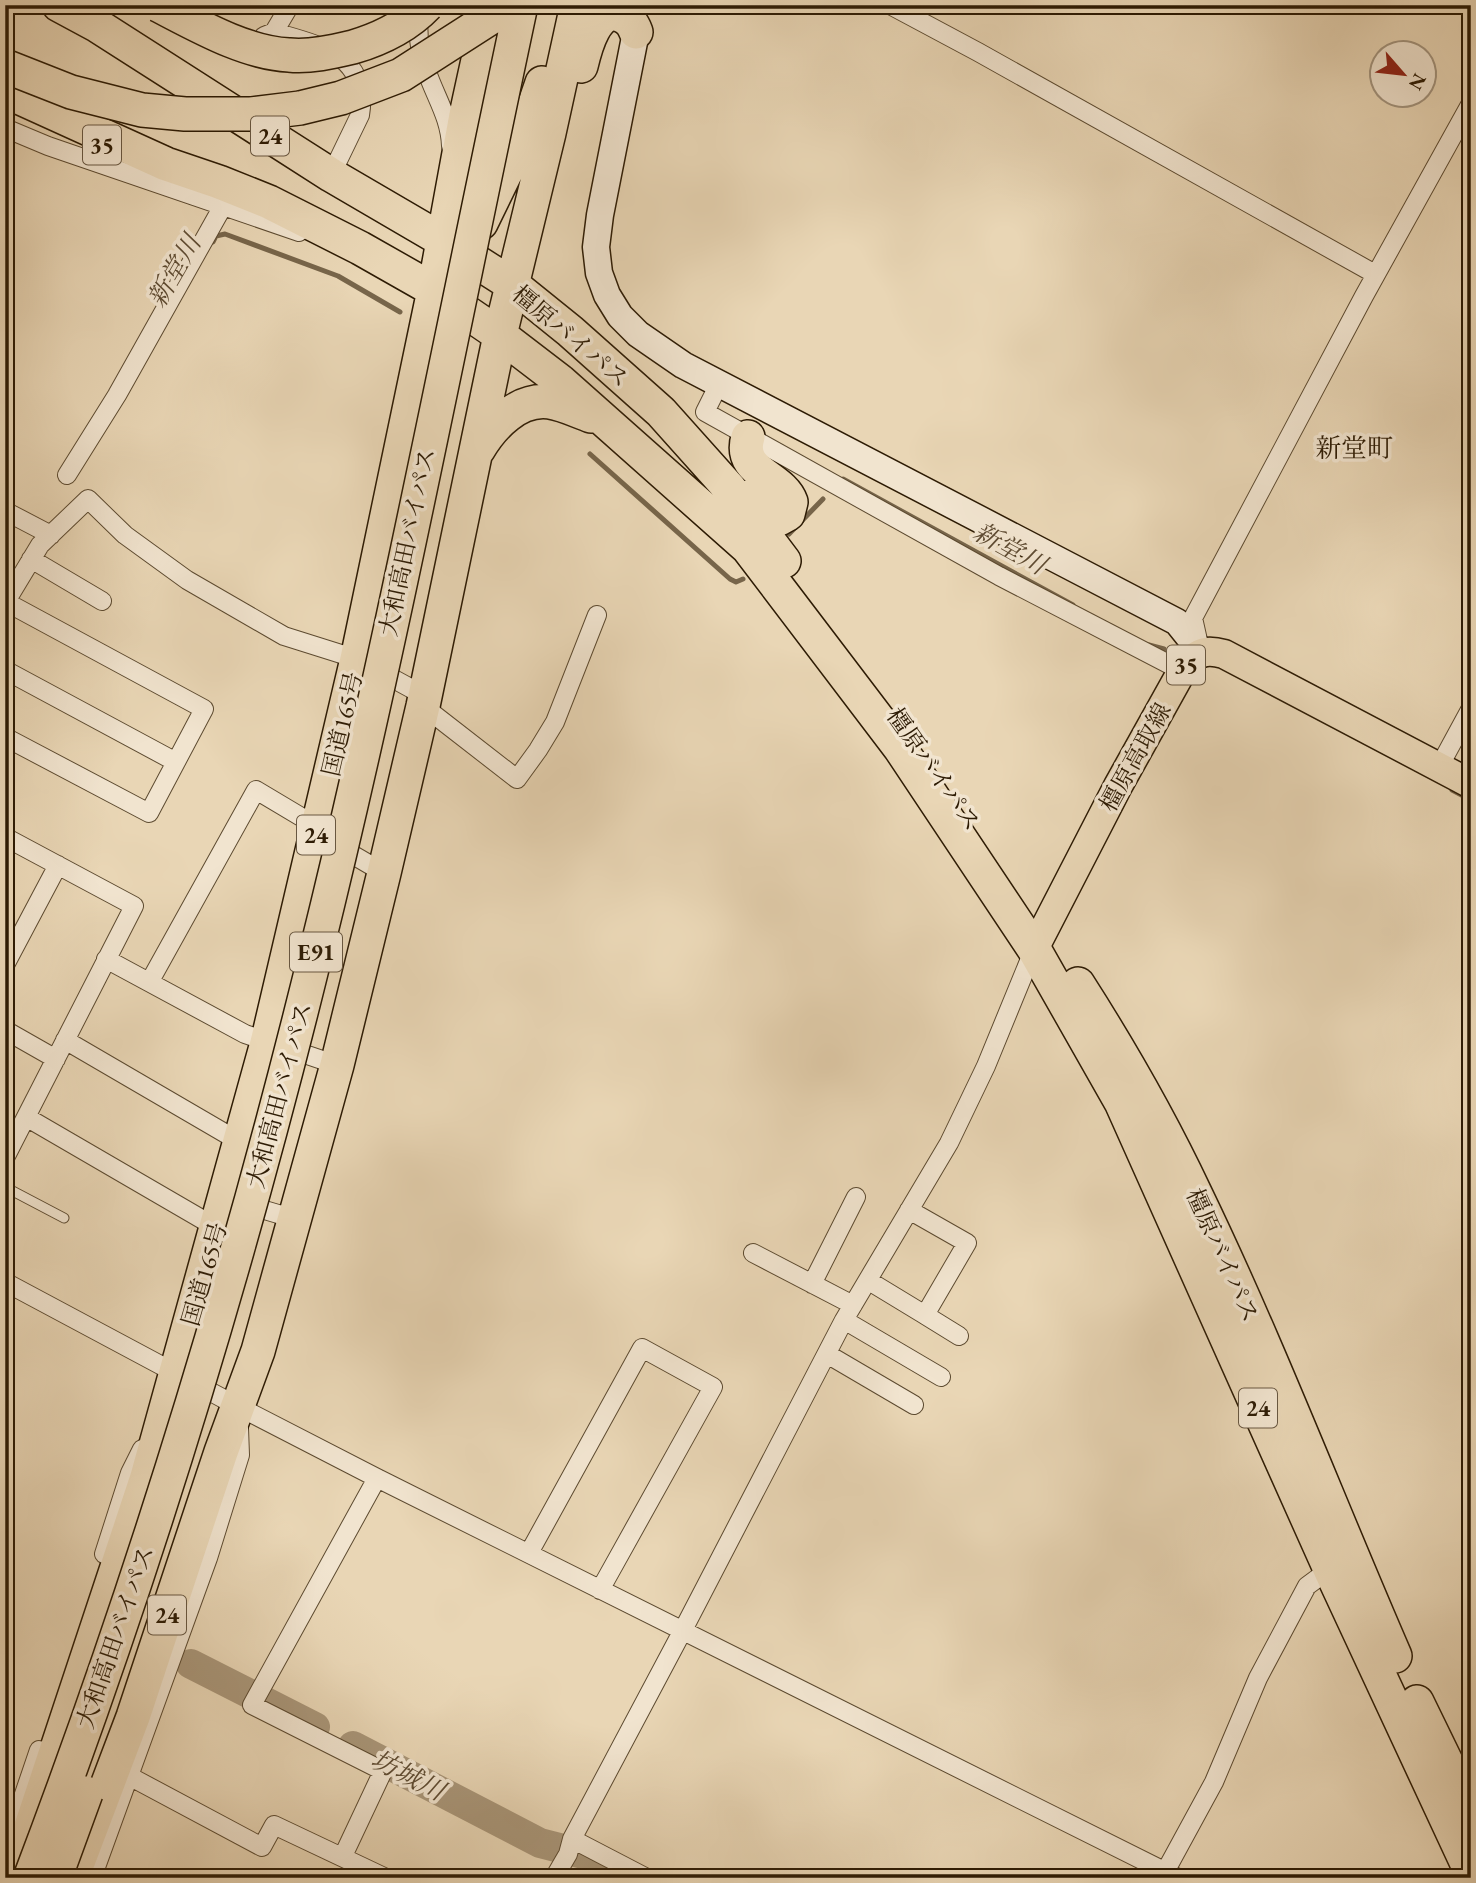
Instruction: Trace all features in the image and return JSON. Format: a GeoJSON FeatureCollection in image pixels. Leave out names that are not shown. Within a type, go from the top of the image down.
{"type":"FeatureCollection","features":[{"type":"Feature","properties":{"kind":"highway","name":"橿原バイパス"},"geometry":{"type":"LineString","coordinates":[[59,5],[98,26],[331,175],[513,285],[570,331],[661,412],[729,488],[923,752],[1010,876],[1121,1102],[1330,1569],[1471,1872]]}},
{"type":"Feature","properties":{"kind":"highway"},"geometry":{"type":"LineString","coordinates":[[158,5],[219,35],[255,49],[289,55],[330,53],[375,40],[416,17],[427,5]]}},
{"type":"Feature","properties":{"kind":"highway","name":"24"},"geometry":{"type":"LineString","coordinates":[[434,290],[454,248],[452,188],[490,5]]}},
{"type":"Feature","properties":{"kind":"highway"},"geometry":{"type":"LineString","coordinates":[[5,65],[71,92],[142,110],[185,114],[251,114],[300,108],[341,98],[401,75],[493,16],[504,5]]}},
{"type":"Feature","properties":{"kind":"highway","name":"大和高田バイパス"},"geometry":{"type":"LineString","coordinates":[[30,1878],[94,1702],[175,1458],[286,1070],[355,786],[521,5]]}},
{"type":"Feature","properties":{"kind":"highway","name":"大和高田バイパス"},"geometry":{"type":"LineString","coordinates":[[55,1878],[113,1716],[199,1453],[271,1210],[340,952],[384,760],[544,5]]}},
{"type":"Feature","properties":{"kind":"highway"},"geometry":{"type":"LineString","coordinates":[[589,12],[606,16],[617,14],[633,23],[638,19]]}},
{"type":"Feature","properties":{"kind":"highway"},"geometry":{"type":"LineString","coordinates":[[454,248],[524,135],[548,68],[589,12]]}},
{"type":"Feature","properties":{"kind":"highway"},"geometry":{"type":"LineString","coordinates":[[500,335],[513,285],[541,212],[583,57],[589,12]]}},
{"type":"Feature","properties":{"kind":"highway","name":"橿原バイパス"},"geometry":{"type":"LineString","coordinates":[[5,91],[41,116],[106,136],[166,164],[269,202],[360,248],[434,290],[500,335],[560,381],[748,548],[1103,1023],[1195,1192],[1249,1311],[1405,1679],[1471,1813]]}},
{"type":"Feature","properties":{"kind":"highway","name":"国道165号"},"geometry":{"type":"LineString","coordinates":[[14,1878],[136,1512],[267,1043],[357,659],[434,290]]}},
{"type":"Feature","properties":{"kind":"highway","name":"24"},"geometry":{"type":"LineString","coordinates":[[72,1878],[137,1705],[221,1451],[258,1351],[295,1219],[337,1065],[424,701],[500,335]]}},
{"type":"Feature","properties":{"kind":"highway"},"geometry":{"type":"LineString","coordinates":[[476,452],[503,419],[533,403],[557,404],[607,422]]}},
{"type":"Feature","properties":{"kind":"highway"},"geometry":{"type":"LineString","coordinates":[[729,488],[768,516],[779,519],[788,514],[791,502],[789,497],[751,462],[746,450],[748,437]]}},
{"type":"Feature","properties":{"kind":"main road"},"geometry":{"type":"LineString","coordinates":[[5,105],[41,116]]}},
{"type":"Feature","properties":{"kind":"main road","name":"35"},"geometry":{"type":"LineString","coordinates":[[1191,662],[1213,651],[1224,654],[1471,784]]}},
{"type":"Feature","properties":{"kind":"main road","name":"橿原高取線"},"geometry":{"type":"LineString","coordinates":[[1039,939],[1118,786],[1191,662]]}},
{"type":"Feature","properties":{"kind":"street"},"geometry":{"type":"LineString","coordinates":[[191,5],[251,36],[260,37],[274,32],[324,47],[346,62],[359,81],[360,115],[331,175]]}},
{"type":"Feature","properties":{"kind":"street"},"geometry":{"type":"LineString","coordinates":[[274,32],[290,5]]}},
{"type":"Feature","properties":{"kind":"street"},"geometry":{"type":"LineString","coordinates":[[420,5],[418,38],[421,55],[449,127],[452,188]]}},
{"type":"Feature","properties":{"kind":"street"},"geometry":{"type":"LineString","coordinates":[[890,5],[1375,274]]}},
{"type":"Feature","properties":{"kind":"street"},"geometry":{"type":"LineString","coordinates":[[638,19],[596,247],[599,273],[607,295],[620,316],[638,334],[683,365],[1177,622],[1191,662]]}},
{"type":"Feature","properties":{"kind":"street"},"geometry":{"type":"LineString","coordinates":[[1191,662],[1193,618],[1375,274],[1471,103]]}},
{"type":"Feature","properties":{"kind":"street"},"geometry":{"type":"LineString","coordinates":[[5,128],[48,146],[292,230],[360,248]]}},
{"type":"Feature","properties":{"kind":"street"},"geometry":{"type":"LineString","coordinates":[[67,475],[117,395],[223,206]]}},
{"type":"Feature","properties":{"kind":"street"},"geometry":{"type":"LineString","coordinates":[[719,384],[705,412],[999,576],[1191,662]]}},
{"type":"Feature","properties":{"kind":"street"},"geometry":{"type":"LineString","coordinates":[[5,737],[149,813],[204,709],[6,602],[40,545],[88,499],[125,535],[187,580],[284,636],[357,659],[424,701],[517,779],[555,722],[597,615]]}},
{"type":"Feature","properties":{"kind":"street"},"geometry":{"type":"LineString","coordinates":[[5,511],[51,535]]}},
{"type":"Feature","properties":{"kind":"street"},"geometry":{"type":"LineString","coordinates":[[5,565],[27,567],[102,601]]}},
{"type":"Feature","properties":{"kind":"street"},"geometry":{"type":"LineString","coordinates":[[5,670],[176,762]]}},
{"type":"Feature","properties":{"kind":"street"},"geometry":{"type":"LineString","coordinates":[[1439,767],[1471,708]]}},
{"type":"Feature","properties":{"kind":"street"},"geometry":{"type":"LineString","coordinates":[[150,981],[256,790],[384,873]]}},
{"type":"Feature","properties":{"kind":"street"},"geometry":{"type":"LineString","coordinates":[[5,837],[134,906],[7,1149]]}},
{"type":"Feature","properties":{"kind":"street"},"geometry":{"type":"LineString","coordinates":[[5,965],[58,866]]}},
{"type":"Feature","properties":{"kind":"street"},"geometry":{"type":"LineString","coordinates":[[554,1878],[849,1313],[949,1143],[999,1037],[1039,939]]}},
{"type":"Feature","properties":{"kind":"street"},"geometry":{"type":"LineString","coordinates":[[106,958],[245,1034],[337,1065]]}},
{"type":"Feature","properties":{"kind":"street"},"geometry":{"type":"LineString","coordinates":[[5,1030],[56,1059]]}},
{"type":"Feature","properties":{"kind":"street"},"geometry":{"type":"LineString","coordinates":[[65,1040],[240,1142]]}},
{"type":"Feature","properties":{"kind":"street"},"geometry":{"type":"LineString","coordinates":[[26,1117],[221,1213],[295,1219]]}},
{"type":"Feature","properties":{"kind":"street"},"geometry":{"type":"LineString","coordinates":[[813,1284],[856,1197]]}},
{"type":"Feature","properties":{"kind":"street"},"geometry":{"type":"LineString","coordinates":[[909,1210],[967,1242],[925,1315]]}},
{"type":"Feature","properties":{"kind":"street"},"geometry":{"type":"LineString","coordinates":[[753,1253],[813,1284],[849,1313],[941,1377]]}},
{"type":"Feature","properties":{"kind":"street"},"geometry":{"type":"LineString","coordinates":[[869,1281],[959,1336]]}},
{"type":"Feature","properties":{"kind":"street"},"geometry":{"type":"LineString","coordinates":[[5,1282],[172,1386],[239,1407],[1162,1873],[1214,1782],[1258,1678],[1307,1586],[1330,1569]]}},
{"type":"Feature","properties":{"kind":"street"},"geometry":{"type":"LineString","coordinates":[[529,1553],[642,1348],[713,1387],[600,1590]]}},
{"type":"Feature","properties":{"kind":"street"},"geometry":{"type":"LineString","coordinates":[[827,1354],[914,1405]]}},
{"type":"Feature","properties":{"kind":"street"},"geometry":{"type":"LineString","coordinates":[[5,1850],[82,1625],[130,1473],[172,1386]]}},
{"type":"Feature","properties":{"kind":"street"},"geometry":{"type":"LineString","coordinates":[[92,1878],[208,1558],[240,1455],[239,1407]]}},
{"type":"Feature","properties":{"kind":"street"},"geometry":{"type":"LineString","coordinates":[[343,1856],[383,1771],[252,1704],[377,1478]]}},
{"type":"Feature","properties":{"kind":"street"},"geometry":{"type":"LineString","coordinates":[[129,1776],[262,1847],[274,1825],[386,1878]]}},
{"type":"Feature","properties":{"kind":"street"},"geometry":{"type":"LineString","coordinates":[[570,1846],[647,1878]]}},
{"type":"Feature","properties":{"kind":"lane"},"geometry":{"type":"LineString","coordinates":[[5,1187],[64,1219]]}},
{"type":"Feature","properties":{"kind":"waterway","name":"新堂川"},"geometry":{"type":"LineString","coordinates":[[213,242],[216,236],[225,234],[338,276],[400,312]]}},
{"type":"Feature","properties":{"kind":"waterway","name":"新堂川"},"geometry":{"type":"LineString","coordinates":[[590,454],[730,579],[736,582],[743,579]]}},
{"type":"Feature","properties":{"kind":"waterway","name":"新堂川"},"geometry":{"type":"LineString","coordinates":[[840,481],[843,479],[1073,605]]}},
{"type":"Feature","properties":{"kind":"waterway","name":"新堂川"},"geometry":{"type":"LineString","coordinates":[[789,534],[823,499]]}},
{"type":"Feature","properties":{"kind":"waterway","name":"新堂川"},"geometry":{"type":"LineString","coordinates":[[1149,645],[1164,649]]}},
{"type":"Feature","properties":{"kind":"waterway","name":"新堂川"},"geometry":{"type":"LineString","coordinates":[[1452,790],[1471,800]]}},
{"type":"Feature","properties":{"kind":"waterway","name":"坊城川"},"geometry":{"type":"LineString","coordinates":[[191,1664],[315,1727]]}},
{"type":"Feature","properties":{"kind":"waterway","name":"坊城川"},"geometry":{"type":"LineString","coordinates":[[353,1746],[540,1843],[583,1854],[617,1872]]}},
{"type":"Feature","properties":{"kind":"district","name":"新堂町"},"geometry":{"type":"Point","coordinates":[1354,448]}}]}
